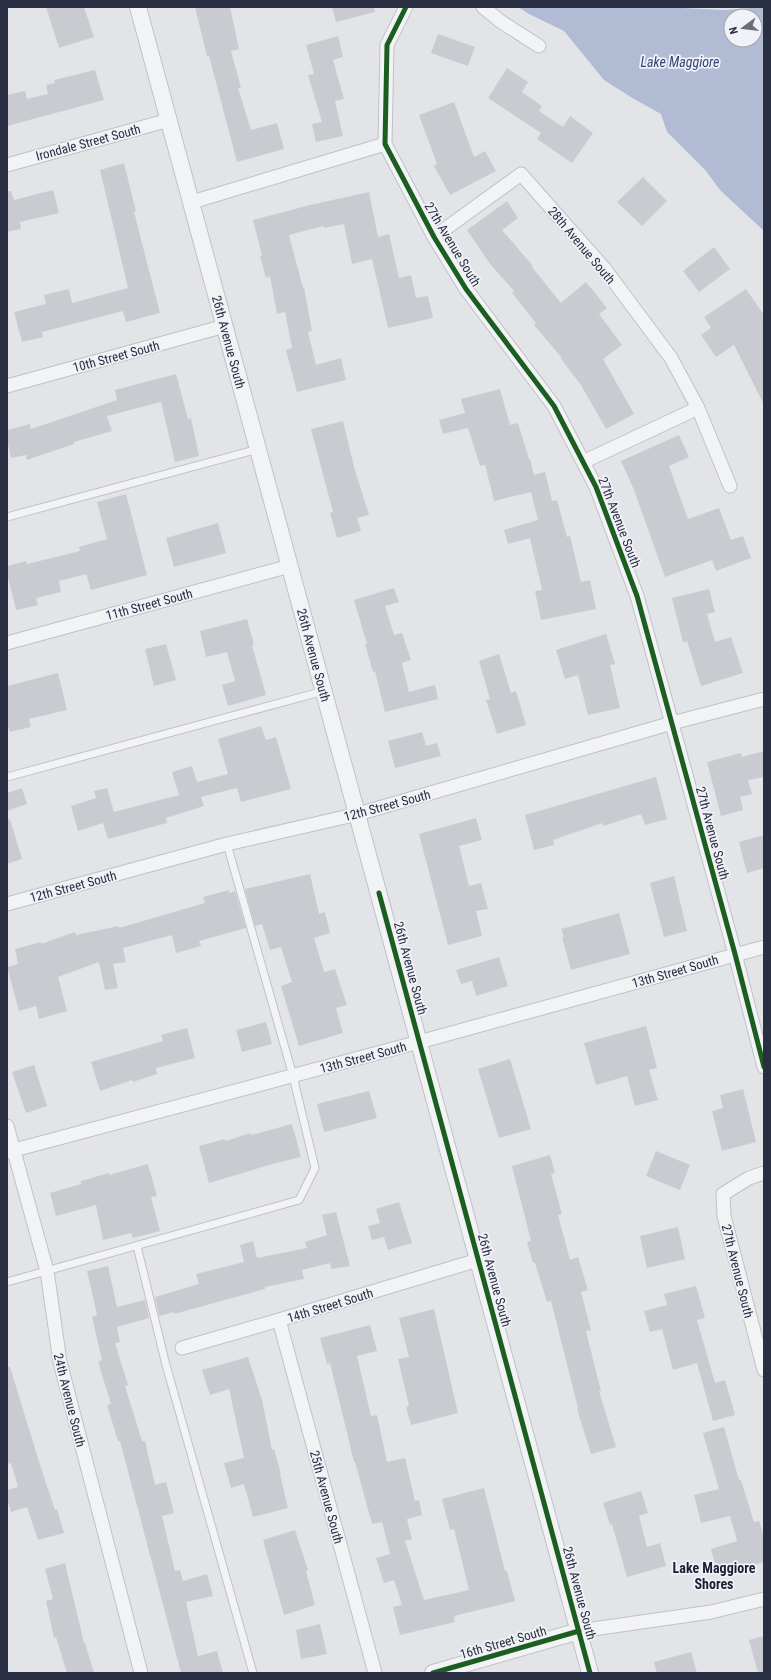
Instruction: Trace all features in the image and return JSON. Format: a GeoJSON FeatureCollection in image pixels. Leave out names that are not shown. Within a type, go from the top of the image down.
{"type":"FeatureCollection","features":[{"type":"Feature","properties":{"kind":"street","name":"26th Avenue South"},"geometry":{"type":"LineString","coordinates":[[138,7],[590,1673]]}},
{"type":"Feature","properties":{"kind":"street","name":"27th Avenue South"},"geometry":{"type":"LineString","coordinates":[[406,7],[387,44],[385,144],[434,237],[466,289],[554,406],[596,487],[637,596],[735,954],[764,1067]]}},
{"type":"Feature","properties":{"kind":"street"},"geometry":{"type":"LineString","coordinates":[[482,7],[500,21],[539,46]]}},
{"type":"Feature","properties":{"kind":"street","name":"Irondale Street South"},"geometry":{"type":"LineString","coordinates":[[7,165],[169,120]]}},
{"type":"Feature","properties":{"kind":"street"},"geometry":{"type":"LineString","coordinates":[[192,202],[385,144]]}},
{"type":"Feature","properties":{"kind":"street","name":"28th Avenue South"},"geometry":{"type":"LineString","coordinates":[[434,237],[521,174],[604,268],[667,352],[698,408],[730,486]]}},
{"type":"Feature","properties":{"kind":"street","name":"10th Street South"},"geometry":{"type":"LineString","coordinates":[[7,386],[225,326]]}},
{"type":"Feature","properties":{"kind":"street"},"geometry":{"type":"LineString","coordinates":[[583,462],[698,408]]}},
{"type":"Feature","properties":{"kind":"street","name":"11th Street South"},"geometry":{"type":"LineString","coordinates":[[7,643],[290,566]]}},
{"type":"Feature","properties":{"kind":"street","name":"12th Street South"},"geometry":{"type":"LineString","coordinates":[[7,904],[227,844],[358,814],[672,723],[764,699]]}},
{"type":"Feature","properties":{"kind":"street","name":"13th Street South"},"geometry":{"type":"LineString","coordinates":[[10,1151],[420,1042],[764,946]]}},
{"type":"Feature","properties":{"kind":"street","name":"24th Avenue South"},"geometry":{"type":"LineString","coordinates":[[7,1126],[10,1151],[47,1271],[60,1362],[141,1673]]}},
{"type":"Feature","properties":{"kind":"street","name":"27th Avenue South"},"geometry":{"type":"LineString","coordinates":[[764,1172],[749,1178],[723,1194],[724,1216],[764,1370]]}},
{"type":"Feature","properties":{"kind":"street","name":"14th Street South"},"geometry":{"type":"LineString","coordinates":[[182,1348],[478,1260]]}},
{"type":"Feature","properties":{"kind":"street","name":"25th Avenue South"},"geometry":{"type":"LineString","coordinates":[[279,1320],[375,1673]]}},
{"type":"Feature","properties":{"kind":"street","name":"16th Street South"},"geometry":{"type":"LineString","coordinates":[[433,1673],[579,1631],[711,1612],[764,1599]]}},
{"type":"Feature","properties":{"kind":"lane"},"geometry":{"type":"LineString","coordinates":[[7,517],[258,449]]}},
{"type":"Feature","properties":{"kind":"lane"},"geometry":{"type":"LineString","coordinates":[[7,777],[324,691]]}},
{"type":"Feature","properties":{"kind":"lane"},"geometry":{"type":"LineString","coordinates":[[7,1282],[299,1200],[315,1168],[293,1076],[227,844]]}},
{"type":"Feature","properties":{"kind":"lane"},"geometry":{"type":"LineString","coordinates":[[137,1246],[166,1365],[253,1673]]}},
{"type":"Feature","properties":{"kind":"water","name":"Lake Maggiore"},"geometry":{"type":"Polygon","coordinates":[[[518,7],[660,7],[723,10],[723,48],[763,48],[763,8],[751,8],[764,7],[764,231],[720,190],[706,171],[667,132],[661,114],[604,80],[564,31],[518,7]]]}},
{"type":"Feature","properties":{"kind":"building"},"geometry":{"type":"Polygon","coordinates":[[[46,7],[84,7],[94,37],[59,48],[46,7]]]}},
{"type":"Feature","properties":{"kind":"building"},"geometry":{"type":"Polygon","coordinates":[[[195,7],[230,7],[239,49],[231,51],[241,88],[238,88],[251,130],[277,123],[284,149],[237,162],[209,56],[207,56],[195,7]]]}},
{"type":"Feature","properties":{"kind":"building"},"geometry":{"type":"Polygon","coordinates":[[[332,7],[374,7],[375,12],[336,22],[332,7]]]}},
{"type":"Feature","properties":{"kind":"building"},"geometry":{"type":"Polygon","coordinates":[[[438,34],[475,47],[468,66],[431,53],[438,34]]]}},
{"type":"Feature","properties":{"kind":"building"},"geometry":{"type":"Polygon","coordinates":[[[338,36],[343,57],[333,60],[344,99],[335,101],[343,136],[316,142],[312,124],[322,122],[308,75],[314,74],[306,45],[338,36]]]}},
{"type":"Feature","properties":{"kind":"building"},"geometry":{"type":"Polygon","coordinates":[[[507,68],[528,82],[522,92],[542,106],[539,111],[563,127],[570,116],[593,133],[572,163],[537,139],[541,133],[488,98],[507,68]]]}},
{"type":"Feature","properties":{"kind":"building"},"geometry":{"type":"Polygon","coordinates":[[[95,70],[104,100],[7,126],[7,95],[25,91],[27,99],[48,94],[46,85],[55,83],[54,80],[95,70]]]}},
{"type":"Feature","properties":{"kind":"building"},"geometry":{"type":"Polygon","coordinates":[[[454,102],[474,157],[485,151],[496,171],[450,195],[434,166],[437,164],[419,115],[454,102]]]}},
{"type":"Feature","properties":{"kind":"building"},"geometry":{"type":"Polygon","coordinates":[[[124,163],[136,211],[134,212],[160,313],[126,322],[123,311],[42,332],[43,337],[22,342],[14,312],[46,304],[44,295],[69,289],[72,303],[128,288],[100,170],[124,163]]]}},
{"type":"Feature","properties":{"kind":"building"},"geometry":{"type":"Polygon","coordinates":[[[643,177],[667,201],[642,226],[617,202],[643,177]]]}},
{"type":"Feature","properties":{"kind":"building"},"geometry":{"type":"Polygon","coordinates":[[[53,190],[59,213],[20,222],[21,229],[7,232],[7,191],[11,191],[14,200],[53,190]]]}},
{"type":"Feature","properties":{"kind":"building"},"geometry":{"type":"Polygon","coordinates":[[[369,192],[378,237],[389,234],[399,278],[411,275],[416,298],[428,296],[433,318],[388,328],[372,259],[352,264],[344,224],[324,228],[323,226],[289,235],[303,288],[304,287],[312,331],[308,332],[316,365],[341,358],[346,380],[297,392],[286,350],[292,348],[285,312],[277,314],[270,276],[266,278],[253,220],[310,205],[369,192]]]}},
{"type":"Feature","properties":{"kind":"building"},"geometry":{"type":"Polygon","coordinates":[[[507,201],[518,218],[502,230],[533,266],[532,267],[561,303],[586,282],[607,308],[599,314],[622,345],[603,359],[634,414],[606,429],[581,385],[561,359],[562,358],[534,325],[536,323],[512,293],[514,291],[490,264],[467,230],[507,201]]]}},
{"type":"Feature","properties":{"kind":"building"},"geometry":{"type":"Polygon","coordinates":[[[714,247],[730,269],[699,292],[683,271],[714,247]]]}},
{"type":"Feature","properties":{"kind":"building"},"geometry":{"type":"Polygon","coordinates":[[[746,289],[764,315],[764,405],[734,345],[716,357],[701,335],[711,328],[704,317],[746,289]]]}},
{"type":"Feature","properties":{"kind":"building"},"geometry":{"type":"Polygon","coordinates":[[[176,374],[188,419],[191,418],[199,456],[175,462],[161,402],[107,416],[112,431],[74,442],[74,444],[27,460],[26,455],[11,458],[7,439],[7,430],[30,424],[31,429],[117,400],[115,390],[176,374]]]}},
{"type":"Feature","properties":{"kind":"building"},"geometry":{"type":"Polygon","coordinates":[[[500,389],[510,425],[518,423],[534,475],[545,472],[552,501],[557,500],[567,537],[570,536],[581,582],[590,580],[596,609],[541,620],[535,591],[542,590],[530,538],[508,544],[504,530],[538,520],[531,492],[494,501],[485,465],[480,466],[468,428],[443,434],[439,420],[465,413],[461,399],[500,389]]]}},
{"type":"Feature","properties":{"kind":"building"},"geometry":{"type":"Polygon","coordinates":[[[343,421],[354,467],[369,515],[357,518],[361,531],[337,538],[330,513],[333,512],[311,429],[343,421]]]}},
{"type":"Feature","properties":{"kind":"building"},"geometry":{"type":"Polygon","coordinates":[[[679,435],[689,457],[669,466],[688,519],[719,508],[731,540],[743,536],[751,558],[716,571],[712,560],[665,577],[634,490],[621,461],[679,435]]]}},
{"type":"Feature","properties":{"kind":"building"},"geometry":{"type":"Polygon","coordinates":[[[126,494],[147,575],[91,590],[86,574],[59,581],[61,592],[36,598],[38,605],[16,610],[7,574],[7,566],[26,561],[27,564],[80,551],[79,547],[107,539],[97,502],[126,494]]]}},
{"type":"Feature","properties":{"kind":"building"},"geometry":{"type":"Polygon","coordinates":[[[218,523],[226,553],[174,567],[166,538],[218,523]]]}},
{"type":"Feature","properties":{"kind":"building"},"geometry":{"type":"Polygon","coordinates":[[[394,588],[399,602],[385,606],[394,635],[402,633],[411,660],[402,663],[409,692],[435,685],[438,699],[385,712],[375,671],[373,672],[365,644],[367,644],[354,600],[394,588]]]}},
{"type":"Feature","properties":{"kind":"building"},"geometry":{"type":"Polygon","coordinates":[[[709,589],[715,612],[707,614],[715,642],[731,637],[743,673],[701,686],[687,641],[683,642],[672,598],[709,589]]]}},
{"type":"Feature","properties":{"kind":"building"},"geometry":{"type":"Polygon","coordinates":[[[247,619],[254,645],[252,645],[266,695],[228,706],[222,685],[235,681],[227,652],[206,657],[200,631],[247,619]]]}},
{"type":"Feature","properties":{"kind":"building"},"geometry":{"type":"Polygon","coordinates":[[[606,634],[615,664],[610,665],[620,708],[588,715],[578,675],[565,679],[556,650],[606,634]]]}},
{"type":"Feature","properties":{"kind":"building"},"geometry":{"type":"Polygon","coordinates":[[[166,644],[176,680],[154,686],[145,649],[166,644]]]}},
{"type":"Feature","properties":{"kind":"building"},"geometry":{"type":"Polygon","coordinates":[[[499,654],[511,693],[516,691],[526,725],[497,734],[486,700],[490,699],[479,661],[499,654]]]}},
{"type":"Feature","properties":{"kind":"building"},"geometry":{"type":"Polygon","coordinates":[[[58,673],[67,710],[29,719],[31,727],[10,732],[7,723],[7,686],[58,673]]]}},
{"type":"Feature","properties":{"kind":"building"},"geometry":{"type":"Polygon","coordinates":[[[261,726],[266,740],[276,737],[291,789],[241,802],[237,788],[201,797],[204,806],[166,818],[167,823],[108,839],[103,823],[78,831],[71,806],[96,798],[94,791],[107,788],[114,812],[179,795],[172,772],[192,766],[197,782],[228,774],[218,739],[261,726]]]}},
{"type":"Feature","properties":{"kind":"building"},"geometry":{"type":"Polygon","coordinates":[[[422,732],[426,746],[437,743],[441,756],[395,768],[388,741],[422,732]]]}},
{"type":"Feature","properties":{"kind":"building"},"geometry":{"type":"Polygon","coordinates":[[[764,751],[764,777],[748,780],[752,794],[740,797],[743,810],[721,816],[707,762],[741,753],[742,757],[764,751]]]}},
{"type":"Feature","properties":{"kind":"building"},"geometry":{"type":"Polygon","coordinates":[[[656,777],[667,819],[645,825],[641,814],[603,826],[602,823],[553,840],[554,845],[534,850],[525,815],[656,777]]]}},
{"type":"Feature","properties":{"kind":"building"},"geometry":{"type":"Polygon","coordinates":[[[22,788],[27,804],[7,811],[7,793],[22,788]]]}},
{"type":"Feature","properties":{"kind":"building"},"geometry":{"type":"Polygon","coordinates":[[[476,818],[482,840],[459,846],[469,886],[481,883],[488,909],[476,911],[482,936],[448,945],[419,834],[476,818]]]}},
{"type":"Feature","properties":{"kind":"building"},"geometry":{"type":"Polygon","coordinates":[[[10,819],[22,859],[7,864],[7,820],[10,819]]]}},
{"type":"Feature","properties":{"kind":"building"},"geometry":{"type":"Polygon","coordinates":[[[764,835],[764,868],[747,873],[739,842],[764,835]]]}},
{"type":"Feature","properties":{"kind":"building"},"geometry":{"type":"Polygon","coordinates":[[[310,874],[319,914],[325,912],[330,933],[314,938],[324,972],[335,969],[347,1005],[336,1008],[343,1033],[299,1046],[281,986],[292,982],[281,947],[270,950],[262,924],[255,926],[245,889],[310,874]]]}},
{"type":"Feature","properties":{"kind":"building"},"geometry":{"type":"Polygon","coordinates":[[[674,876],[687,931],[664,937],[650,883],[674,876]]]}},
{"type":"Feature","properties":{"kind":"building"},"geometry":{"type":"Polygon","coordinates":[[[229,890],[229,893],[235,891],[246,928],[199,941],[201,946],[176,953],[172,935],[123,948],[126,962],[113,964],[118,988],[105,990],[99,962],[58,977],[67,1011],[39,1019],[36,1006],[19,1011],[7,967],[18,964],[15,949],[41,942],[41,944],[75,932],[76,935],[119,926],[119,928],[205,903],[203,897],[229,890]]]}},
{"type":"Feature","properties":{"kind":"building"},"geometry":{"type":"Polygon","coordinates":[[[619,913],[630,954],[571,970],[561,929],[619,913]]]}},
{"type":"Feature","properties":{"kind":"building"},"geometry":{"type":"Polygon","coordinates":[[[499,957],[508,986],[476,996],[472,981],[461,984],[456,970],[499,957]]]}},
{"type":"Feature","properties":{"kind":"building"},"geometry":{"type":"Polygon","coordinates":[[[266,1022],[272,1044],[242,1052],[236,1030],[266,1022]]]}},
{"type":"Feature","properties":{"kind":"building"},"geometry":{"type":"Polygon","coordinates":[[[646,1026],[657,1068],[649,1070],[658,1100],[635,1106],[627,1076],[596,1085],[584,1043],[646,1026]]]}},
{"type":"Feature","properties":{"kind":"building"},"geometry":{"type":"Polygon","coordinates":[[[187,1028],[195,1058],[156,1068],[157,1074],[133,1082],[132,1080],[100,1091],[91,1062],[163,1041],[161,1035],[187,1028]]]}},
{"type":"Feature","properties":{"kind":"building"},"geometry":{"type":"Polygon","coordinates":[[[510,1059],[531,1129],[499,1138],[478,1069],[510,1059]]]}},
{"type":"Feature","properties":{"kind":"building"},"geometry":{"type":"Polygon","coordinates":[[[34,1065],[47,1106],[26,1113],[12,1072],[34,1065]]]}},
{"type":"Feature","properties":{"kind":"building"},"geometry":{"type":"Polygon","coordinates":[[[743,1089],[756,1142],[722,1151],[712,1111],[723,1108],[720,1095],[743,1089]]]}},
{"type":"Feature","properties":{"kind":"building"},"geometry":{"type":"Polygon","coordinates":[[[369,1091],[377,1118],[324,1132],[317,1104],[369,1091]]]}},
{"type":"Feature","properties":{"kind":"building"},"geometry":{"type":"Polygon","coordinates":[[[292,1124],[301,1157],[209,1183],[199,1146],[225,1139],[226,1141],[250,1133],[251,1135],[292,1124]]]}},
{"type":"Feature","properties":{"kind":"building"},"geometry":{"type":"Polygon","coordinates":[[[656,1151],[690,1165],[680,1190],[646,1176],[656,1151]]]}},
{"type":"Feature","properties":{"kind":"building"},"geometry":{"type":"Polygon","coordinates":[[[550,1155],[555,1173],[551,1174],[562,1214],[558,1215],[570,1260],[578,1257],[588,1290],[581,1292],[591,1330],[586,1331],[601,1391],[599,1391],[616,1447],[591,1454],[577,1409],[578,1408],[551,1301],[547,1302],[527,1242],[531,1241],[512,1166],[550,1155]]]}},
{"type":"Feature","properties":{"kind":"building"},"geometry":{"type":"Polygon","coordinates":[[[148,1164],[157,1196],[151,1197],[160,1231],[133,1238],[131,1233],[103,1240],[96,1205],[56,1216],[50,1193],[81,1184],[81,1181],[148,1164]]]}},
{"type":"Feature","properties":{"kind":"building"},"geometry":{"type":"Polygon","coordinates":[[[399,1202],[412,1243],[388,1250],[384,1237],[372,1240],[368,1226],[380,1223],[376,1209],[399,1202]]]}},
{"type":"Feature","properties":{"kind":"building"},"geometry":{"type":"Polygon","coordinates":[[[336,1212],[350,1266],[331,1269],[330,1263],[302,1270],[304,1279],[265,1287],[265,1289],[174,1314],[174,1312],[159,1316],[155,1297],[199,1284],[196,1274],[244,1262],[240,1245],[253,1241],[257,1258],[307,1248],[305,1242],[327,1235],[322,1215],[336,1212]]]}},
{"type":"Feature","properties":{"kind":"building"},"geometry":{"type":"Polygon","coordinates":[[[678,1227],[685,1259],[647,1268],[640,1236],[678,1227]]]}},
{"type":"Feature","properties":{"kind":"building"},"geometry":{"type":"Polygon","coordinates":[[[108,1266],[117,1307],[145,1300],[149,1318],[117,1327],[120,1342],[115,1343],[128,1385],[125,1386],[142,1441],[145,1441],[155,1485],[166,1482],[174,1513],[162,1516],[175,1571],[180,1570],[183,1581],[207,1574],[213,1596],[186,1602],[198,1656],[217,1651],[223,1673],[181,1673],[120,1441],[118,1441],[107,1405],[111,1404],[98,1362],[102,1360],[92,1317],[97,1315],[87,1271],[108,1266]]]}},
{"type":"Feature","properties":{"kind":"building"},"geometry":{"type":"Polygon","coordinates":[[[696,1286],[705,1318],[697,1320],[715,1383],[725,1380],[735,1415],[713,1421],[697,1363],[673,1370],[662,1329],[650,1332],[644,1311],[667,1305],[664,1294],[696,1286]]]}},
{"type":"Feature","properties":{"kind":"building"},"geometry":{"type":"Polygon","coordinates":[[[434,1309],[458,1413],[411,1425],[406,1407],[409,1406],[398,1359],[409,1357],[399,1318],[434,1309]]]}},
{"type":"Feature","properties":{"kind":"building"},"geometry":{"type":"Polygon","coordinates":[[[370,1325],[377,1351],[357,1356],[371,1416],[377,1415],[387,1462],[405,1458],[415,1501],[419,1500],[422,1515],[407,1519],[412,1539],[405,1541],[424,1600],[469,1590],[454,1529],[450,1530],[442,1499],[484,1488],[505,1571],[507,1571],[515,1601],[454,1616],[455,1622],[400,1635],[393,1607],[402,1605],[394,1580],[384,1583],[376,1558],[390,1554],[382,1522],[372,1524],[354,1462],[330,1363],[327,1364],[320,1338],[370,1325]]]}},
{"type":"Feature","properties":{"kind":"building"},"geometry":{"type":"Polygon","coordinates":[[[248,1357],[262,1400],[272,1450],[274,1449],[281,1474],[288,1508],[253,1517],[244,1484],[231,1488],[224,1463],[244,1458],[229,1389],[210,1395],[202,1370],[248,1357]]]}},
{"type":"Feature","properties":{"kind":"building"},"geometry":{"type":"Polygon","coordinates":[[[7,1367],[10,1367],[41,1468],[55,1510],[57,1509],[64,1533],[38,1540],[27,1507],[11,1512],[7,1499],[7,1490],[18,1487],[11,1463],[7,1464],[7,1367]]]}},
{"type":"Feature","properties":{"kind":"building"},"geometry":{"type":"Polygon","coordinates":[[[724,1427],[739,1480],[741,1480],[754,1522],[759,1521],[764,1537],[764,1562],[718,1575],[711,1549],[737,1541],[730,1516],[701,1523],[694,1495],[719,1489],[703,1433],[724,1427]]]}},
{"type":"Feature","properties":{"kind":"building"},"geometry":{"type":"Polygon","coordinates":[[[641,1491],[648,1513],[639,1516],[647,1547],[660,1543],[666,1566],[627,1577],[612,1524],[610,1525],[603,1503],[641,1491]]]}},
{"type":"Feature","properties":{"kind":"building"},"geometry":{"type":"Polygon","coordinates":[[[295,1530],[308,1570],[306,1571],[315,1605],[284,1615],[263,1540],[295,1530]]]}},
{"type":"Feature","properties":{"kind":"building"},"geometry":{"type":"Polygon","coordinates":[[[65,1563],[84,1643],[94,1673],[67,1673],[56,1637],[54,1638],[46,1601],[53,1599],[45,1569],[65,1563]]]}},
{"type":"Feature","properties":{"kind":"building"},"geometry":{"type":"Polygon","coordinates":[[[320,1624],[327,1654],[301,1659],[296,1630],[320,1624]]]}},
{"type":"Feature","properties":{"kind":"building"},"geometry":{"type":"Polygon","coordinates":[[[764,1636],[764,1673],[758,1673],[749,1640],[764,1636]]]}},
{"type":"Feature","properties":{"kind":"building"},"geometry":{"type":"Polygon","coordinates":[[[691,1652],[697,1673],[657,1673],[654,1662],[691,1652]]]}},
{"type":"Feature","properties":{"kind":"cycle path"},"geometry":{"type":"LineString","coordinates":[[406,7],[387,45],[385,144],[434,237],[466,289],[554,406],[596,487],[637,596],[735,954],[764,1067]]}},
{"type":"Feature","properties":{"kind":"cycle path"},"geometry":{"type":"LineString","coordinates":[[379,893],[590,1673]]}},
{"type":"Feature","properties":{"kind":"cycle path"},"geometry":{"type":"LineString","coordinates":[[433,1673],[579,1631]]}},
{"type":"Feature","properties":{"kind":"district","name":"Lake Maggiore Shores"},"geometry":{"type":"Point","coordinates":[714,1576]}}]}
